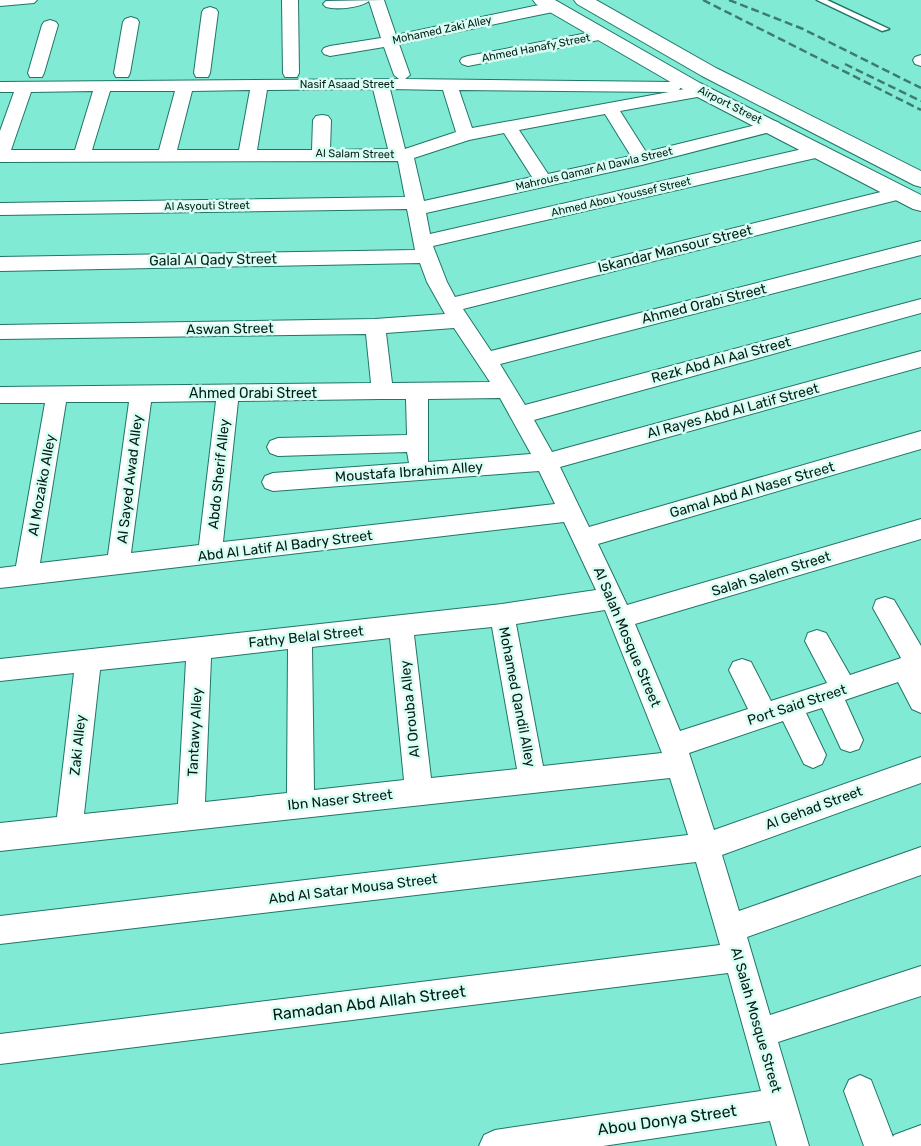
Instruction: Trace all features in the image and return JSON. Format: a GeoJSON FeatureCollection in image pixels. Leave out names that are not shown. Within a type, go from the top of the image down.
{"type":"FeatureCollection","features":[{"type":"Feature","properties":{"kind":"street"},"geometry":{"type":"LineString","coordinates":[[0,1],[29,0]]}},
{"type":"Feature","properties":{"kind":"street"},"geometry":{"type":"LineString","coordinates":[[290,0],[291,73]]}},
{"type":"Feature","properties":{"kind":"street"},"geometry":{"type":"LineString","coordinates":[[331,4],[362,0]]}},
{"type":"Feature","properties":{"kind":"street"},"geometry":{"type":"LineString","coordinates":[[376,0],[402,75]]}},
{"type":"Feature","properties":{"kind":"street","name":"Airport Street"},"geometry":{"type":"LineString","coordinates":[[583,0],[709,72],[921,180]]}},
{"type":"Feature","properties":{"kind":"street","name":"Mohamed Zaki Alley"},"geometry":{"type":"LineString","coordinates":[[330,51],[454,28],[547,3]]}},
{"type":"Feature","properties":{"kind":"street","name":"Airport Street"},"geometry":{"type":"LineString","coordinates":[[547,3],[698,89],[921,204]]}},
{"type":"Feature","properties":{"kind":"street"},"geometry":{"type":"LineString","coordinates":[[202,73],[210,12]]}},
{"type":"Feature","properties":{"kind":"street"},"geometry":{"type":"LineString","coordinates":[[122,73],[131,22]]}},
{"type":"Feature","properties":{"kind":"street"},"geometry":{"type":"LineString","coordinates":[[36,73],[50,25]]}},
{"type":"Feature","properties":{"kind":"street"},"geometry":{"type":"LineString","coordinates":[[454,28],[475,77]]}},
{"type":"Feature","properties":{"kind":"street","name":"Ahmed Hanafy Street"},"geometry":{"type":"LineString","coordinates":[[468,60],[603,35]]}},
{"type":"Feature","properties":{"kind":"street","name":"Nasif Asaad Street"},"geometry":{"type":"LineString","coordinates":[[0,73],[291,73],[589,80],[674,76]]}},
{"type":"Feature","properties":{"kind":"street","name":"Al Salah Mosque Street"},"geometry":{"type":"LineString","coordinates":[[380,84],[401,155],[408,163],[424,249],[454,312],[506,390],[546,462],[617,608],[677,755],[739,957],[793,1146]]}},
{"type":"Feature","properties":{"kind":"street"},"geometry":{"type":"LineString","coordinates":[[449,84],[466,134]]}},
{"type":"Feature","properties":{"kind":"street","name":"Nasif Asaad Street"},"geometry":{"type":"LineString","coordinates":[[0,87],[449,84],[526,104],[698,89]]}},
{"type":"Feature","properties":{"kind":"street"},"geometry":{"type":"LineString","coordinates":[[167,154],[184,85]]}},
{"type":"Feature","properties":{"kind":"street"},"geometry":{"type":"LineString","coordinates":[[247,154],[260,85]]}},
{"type":"Feature","properties":{"kind":"street"},"geometry":{"type":"LineString","coordinates":[[82,155],[103,86]]}},
{"type":"Feature","properties":{"kind":"street"},"geometry":{"type":"LineString","coordinates":[[0,156],[24,87]]}},
{"type":"Feature","properties":{"kind":"street","name":"Al Salam Street"},"geometry":{"type":"LineString","coordinates":[[0,156],[167,154],[401,155],[466,134],[509,128],[526,104],[610,109],[698,89]]}},
{"type":"Feature","properties":{"kind":"street"},"geometry":{"type":"LineString","coordinates":[[725,103],[745,90]]}},
{"type":"Feature","properties":{"kind":"street"},"geometry":{"type":"LineString","coordinates":[[610,109],[642,159]]}},
{"type":"Feature","properties":{"kind":"street"},"geometry":{"type":"LineString","coordinates":[[321,154],[322,120]]}},
{"type":"Feature","properties":{"kind":"street","name":"Mahrous Qamar Al Dawla Street"},"geometry":{"type":"LineString","coordinates":[[415,206],[544,181],[642,159],[772,126]]}},
{"type":"Feature","properties":{"kind":"street"},"geometry":{"type":"LineString","coordinates":[[509,128],[544,181]]}},
{"type":"Feature","properties":{"kind":"street","name":"Ahmed Abou Youssef Street"},"geometry":{"type":"LineString","coordinates":[[424,249],[820,151]]}},
{"type":"Feature","properties":{"kind":"street","name":"Iskandar Mansour Street"},"geometry":{"type":"LineString","coordinates":[[454,312],[901,193]]}},
{"type":"Feature","properties":{"kind":"street","name":"Al Asyouti Street"},"geometry":{"type":"LineString","coordinates":[[0,209],[415,206]]}},
{"type":"Feature","properties":{"kind":"street","name":"Ahmed Orabi Street"},"geometry":{"type":"LineString","coordinates":[[487,360],[921,248]]}},
{"type":"Feature","properties":{"kind":"street","name":"Galal Al Qady Street"},"geometry":{"type":"LineString","coordinates":[[0,264],[424,249]]}},
{"type":"Feature","properties":{"kind":"street","name":"Rezk Abd Al Aal Street"},"geometry":{"type":"LineString","coordinates":[[521,415],[921,306]]}},
{"type":"Feature","properties":{"kind":"street","name":"Aswan Street"},"geometry":{"type":"LineString","coordinates":[[0,332],[375,326],[454,312]]}},
{"type":"Feature","properties":{"kind":"street"},"geometry":{"type":"LineString","coordinates":[[375,326],[382,392]]}},
{"type":"Feature","properties":{"kind":"street","name":"Al Rayes Abd Al Latif Street"},"geometry":{"type":"LineString","coordinates":[[546,462],[921,359]]}},
{"type":"Feature","properties":{"kind":"street","name":"Ahmed Orabi Street"},"geometry":{"type":"LineString","coordinates":[[0,395],[506,390]]}},
{"type":"Feature","properties":{"kind":"street"},"geometry":{"type":"LineString","coordinates":[[416,392],[419,471]]}},
{"type":"Feature","properties":{"kind":"street","name":"Abdo Sherif Alley"},"geometry":{"type":"LineString","coordinates":[[210,555],[228,393]]}},
{"type":"Feature","properties":{"kind":"street","name":"Al Mozaiko Alley"},"geometry":{"type":"LineString","coordinates":[[26,575],[58,394]]}},
{"type":"Feature","properties":{"kind":"street","name":"Al Sayed Awad Alley"},"geometry":{"type":"LineString","coordinates":[[118,565],[141,394]]}},
{"type":"Feature","properties":{"kind":"street","name":"Gamal Abd Al Naser Street"},"geometry":{"type":"LineString","coordinates":[[583,539],[921,440]]}},
{"type":"Feature","properties":{"kind":"street"},"geometry":{"type":"LineString","coordinates":[[278,447],[418,443]]}},
{"type":"Feature","properties":{"kind":"street","name":"Moustafa Ibrahim Alley"},"geometry":{"type":"LineString","coordinates":[[273,482],[546,462]]}},
{"type":"Feature","properties":{"kind":"street","name":"Abd Al Latif Al Badry Street"},"geometry":{"type":"LineString","coordinates":[[0,578],[570,512]]}},
{"type":"Feature","properties":{"kind":"street","name":"Salah Salem Street"},"geometry":{"type":"LineString","coordinates":[[617,608],[921,529]]}},
{"type":"Feature","properties":{"kind":"street","name":"Fathy Belal Street"},"geometry":{"type":"LineString","coordinates":[[0,670],[502,615],[617,608]]}},
{"type":"Feature","properties":{"kind":"street"},"geometry":{"type":"LineString","coordinates":[[885,608],[914,665],[921,701]]}},
{"type":"Feature","properties":{"kind":"street","name":"Mohamed Qandil Alley"},"geometry":{"type":"LineString","coordinates":[[502,615],[532,779]]}},
{"type":"Feature","properties":{"kind":"street","name":"Al Orouba Alley"},"geometry":{"type":"LineString","coordinates":[[401,626],[419,792]]}},
{"type":"Feature","properties":{"kind":"street"},"geometry":{"type":"LineString","coordinates":[[300,637],[301,804]]}},
{"type":"Feature","properties":{"kind":"street"},"geometry":{"type":"LineString","coordinates":[[817,641],[836,691],[850,740]]}},
{"type":"Feature","properties":{"kind":"street","name":"Tantawy Alley"},"geometry":{"type":"LineString","coordinates":[[191,816],[199,648]]}},
{"type":"Feature","properties":{"kind":"street","name":"Zaki Alley"},"geometry":{"type":"LineString","coordinates":[[69,829],[88,661]]}},
{"type":"Feature","properties":{"kind":"street","name":"Port Said Street"},"geometry":{"type":"LineString","coordinates":[[677,755],[765,715],[914,665]]}},
{"type":"Feature","properties":{"kind":"street"},"geometry":{"type":"LineString","coordinates":[[742,670],[765,715]]}},
{"type":"Feature","properties":{"kind":"street"},"geometry":{"type":"LineString","coordinates":[[789,707],[813,755]]}},
{"type":"Feature","properties":{"kind":"street","name":"Ibn Naser Street"},"geometry":{"type":"LineString","coordinates":[[0,837],[532,779],[677,755]]}},
{"type":"Feature","properties":{"kind":"street","name":"Al Gehad Street"},"geometry":{"type":"LineString","coordinates":[[706,847],[921,770]]}},
{"type":"Feature","properties":{"kind":"street","name":"Abd Al Satar Mousa Street"},"geometry":{"type":"LineString","coordinates":[[0,930],[706,847]]}},
{"type":"Feature","properties":{"kind":"street"},"geometry":{"type":"LineString","coordinates":[[730,928],[921,861]]}},
{"type":"Feature","properties":{"kind":"street","name":"Ramadan Abd Allah Street"},"geometry":{"type":"LineString","coordinates":[[0,1049],[739,957]]}},
{"type":"Feature","properties":{"kind":"street"},"geometry":{"type":"LineString","coordinates":[[760,1033],[921,981]]}},
{"type":"Feature","properties":{"kind":"street"},"geometry":{"type":"LineString","coordinates":[[860,1091],[904,1145]]}},
{"type":"Feature","properties":{"kind":"street","name":"Abou Donya Street"},"geometry":{"type":"LineString","coordinates":[[494,1146],[780,1104]]}},
{"type":"Feature","properties":{"kind":"lane"},"geometry":{"type":"LineString","coordinates":[[821,0],[885,29]]}},
{"type":"Feature","properties":{"kind":"railway"},"geometry":{"type":"LineString","coordinates":[[703,0],[921,110]]}},
{"type":"Feature","properties":{"kind":"railway"},"geometry":{"type":"LineString","coordinates":[[729,0],[803,29],[921,88]]}},
{"type":"Feature","properties":{"kind":"railway"},"geometry":{"type":"LineString","coordinates":[[845,64],[921,101]]}}]}
